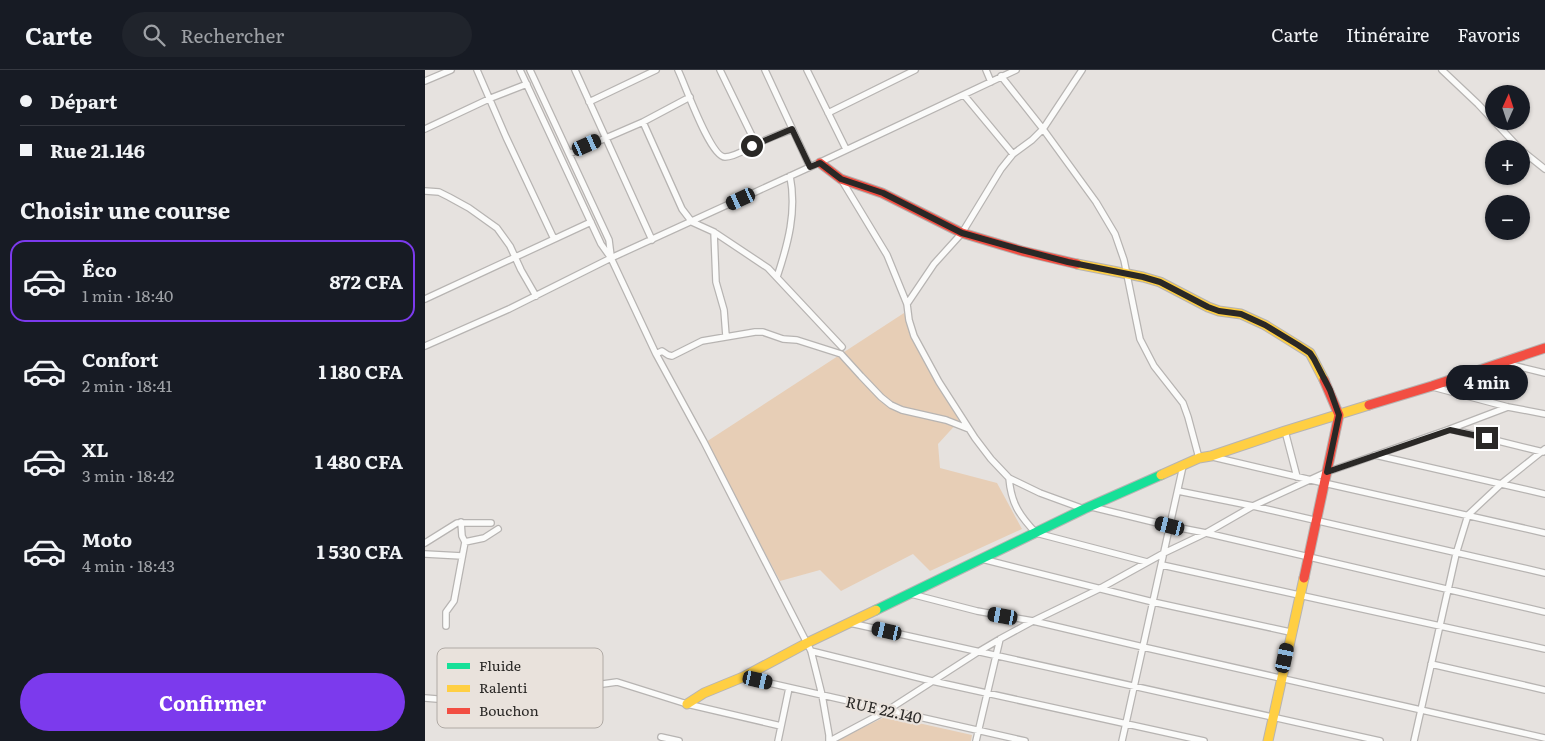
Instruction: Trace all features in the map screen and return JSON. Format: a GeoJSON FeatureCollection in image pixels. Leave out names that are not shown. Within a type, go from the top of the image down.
{"type":"FeatureCollection","features":[{"type":"Feature","properties":{"kind":"street"},"geometry":{"type":"LineString","coordinates":[[425,81],[451,70]]}},
{"type":"Feature","properties":{"kind":"street"},"geometry":{"type":"LineString","coordinates":[[477,70],[491,98],[506,137],[554,238]]}},
{"type":"Feature","properties":{"kind":"street"},"geometry":{"type":"LineString","coordinates":[[520,70],[601,244],[611,258],[656,354],[703,440],[809,647],[822,695],[830,741],[888,710],[1000,639],[1206,533],[1253,506],[1327,472],[1450,430],[1508,407]]}},
{"type":"Feature","properties":{"kind":"street"},"geometry":{"type":"LineString","coordinates":[[530,70],[609,240],[611,258]]}},
{"type":"Feature","properties":{"kind":"street"},"geometry":{"type":"LineString","coordinates":[[575,70],[651,240]]}},
{"type":"Feature","properties":{"kind":"street"},"geometry":{"type":"LineString","coordinates":[[589,102],[656,70]]}},
{"type":"Feature","properties":{"kind":"street"},"geometry":{"type":"LineString","coordinates":[[678,70],[712,146],[721,156],[731,156],[792,129]]}},
{"type":"Feature","properties":{"kind":"street"},"geometry":{"type":"LineString","coordinates":[[720,70],[756,144]]}},
{"type":"Feature","properties":{"kind":"street"},"geometry":{"type":"LineString","coordinates":[[765,70],[810,167]]}},
{"type":"Feature","properties":{"kind":"street"},"geometry":{"type":"LineString","coordinates":[[807,70],[846,149]]}},
{"type":"Feature","properties":{"kind":"street"},"geometry":{"type":"LineString","coordinates":[[828,112],[915,70]]}},
{"type":"Feature","properties":{"kind":"street"},"geometry":{"type":"LineString","coordinates":[[986,70],[991,82]]}},
{"type":"Feature","properties":{"kind":"street"},"geometry":{"type":"LineString","coordinates":[[425,346],[536,296],[611,258],[820,163],[846,149],[1016,70]]}},
{"type":"Feature","properties":{"kind":"street"},"geometry":{"type":"LineString","coordinates":[[907,304],[934,264],[962,233],[1001,169],[1013,154],[1043,129],[1082,70]]}},
{"type":"Feature","properties":{"kind":"street"},"geometry":{"type":"LineString","coordinates":[[1442,70],[1512,140]]}},
{"type":"Feature","properties":{"kind":"street"},"geometry":{"type":"LineString","coordinates":[[1001,76],[1043,129],[1096,202],[1115,234],[1121,248],[1140,340],[1154,366],[1183,403],[1199,458]]}},
{"type":"Feature","properties":{"kind":"street"},"geometry":{"type":"LineString","coordinates":[[425,129],[491,98],[527,84]]}},
{"type":"Feature","properties":{"kind":"street"},"geometry":{"type":"LineString","coordinates":[[964,95],[1013,154]]}},
{"type":"Feature","properties":{"kind":"street"},"geometry":{"type":"LineString","coordinates":[[569,154],[643,122],[690,98]]}},
{"type":"Feature","properties":{"kind":"street"},"geometry":{"type":"LineString","coordinates":[[643,122],[682,209],[692,222],[714,232],[764,265],[842,347]]}},
{"type":"Feature","properties":{"kind":"street"},"geometry":{"type":"LineString","coordinates":[[1530,156],[1545,169]]}},
{"type":"Feature","properties":{"kind":"street"},"geometry":{"type":"LineString","coordinates":[[820,163],[841,179],[883,193],[962,233],[1022,250],[1160,282],[1208,307],[1219,311],[1241,314],[1265,325],[1310,353],[1330,390],[1339,415],[1268,741]]}},
{"type":"Feature","properties":{"kind":"street"},"geometry":{"type":"LineString","coordinates":[[777,277],[792,219],[793,200],[790,176]]}},
{"type":"Feature","properties":{"kind":"street"},"geometry":{"type":"LineString","coordinates":[[841,179],[887,255],[907,304],[914,336],[939,382],[969,429],[991,459],[1009,478],[1040,492],[1088,508],[1206,533],[1545,612]]}},
{"type":"Feature","properties":{"kind":"street"},"geometry":{"type":"LineString","coordinates":[[425,191],[439,192],[469,208],[497,228],[503,235],[536,296]]}},
{"type":"Feature","properties":{"kind":"street"},"geometry":{"type":"LineString","coordinates":[[425,299],[591,222]]}},
{"type":"Feature","properties":{"kind":"street"},"geometry":{"type":"LineString","coordinates":[[714,232],[716,282],[724,310],[726,336]]}},
{"type":"Feature","properties":{"kind":"street"},"geometry":{"type":"LineString","coordinates":[[656,354],[661,350],[670,356],[676,355],[702,341],[763,332],[783,339],[797,340],[841,354],[881,397],[902,410],[933,416],[969,429]]}},
{"type":"Feature","properties":{"kind":"street"},"geometry":{"type":"LineString","coordinates":[[687,704],[704,692],[743,677],[809,647],[851,623],[1035,533],[1199,458],[1211,456],[1545,348]]}},
{"type":"Feature","properties":{"kind":"street"},"geometry":{"type":"LineString","coordinates":[[1503,363],[1545,373]]}},
{"type":"Feature","properties":{"kind":"street"},"geometry":{"type":"LineString","coordinates":[[1431,386],[1508,407],[1545,414]]}},
{"type":"Feature","properties":{"kind":"street"},"geometry":{"type":"LineString","coordinates":[[1450,430],[1544,451]]}},
{"type":"Feature","properties":{"kind":"street"},"geometry":{"type":"LineString","coordinates":[[1285,431],[1297,477]]}},
{"type":"Feature","properties":{"kind":"street"},"geometry":{"type":"LineString","coordinates":[[1414,741],[1447,589],[1468,515],[1501,484],[1544,451]]}},
{"type":"Feature","properties":{"kind":"street"},"geometry":{"type":"LineString","coordinates":[[1375,455],[1545,494]]}},
{"type":"Feature","properties":{"kind":"street"},"geometry":{"type":"LineString","coordinates":[[1211,456],[1309,480],[1545,532]]}},
{"type":"Feature","properties":{"kind":"street"},"geometry":{"type":"LineString","coordinates":[[1122,741],[1183,466]]}},
{"type":"Feature","properties":{"kind":"street"},"geometry":{"type":"LineString","coordinates":[[1009,478],[1010,494],[1015,507],[1035,533],[1147,562]]}},
{"type":"Feature","properties":{"kind":"street"},"geometry":{"type":"LineString","coordinates":[[1178,490],[1545,573]]}},
{"type":"Feature","properties":{"kind":"street"},"geometry":{"type":"LineString","coordinates":[[446,626],[446,612],[454,600],[465,542],[462,536],[461,522]]}},
{"type":"Feature","properties":{"kind":"street"},"geometry":{"type":"LineString","coordinates":[[425,543],[461,522],[491,523]]}},
{"type":"Feature","properties":{"kind":"street"},"geometry":{"type":"LineString","coordinates":[[465,542],[485,538],[498,529]]}},
{"type":"Feature","properties":{"kind":"street"},"geometry":{"type":"LineString","coordinates":[[425,554],[462,556]]}},
{"type":"Feature","properties":{"kind":"street"},"geometry":{"type":"LineString","coordinates":[[983,559],[1153,602],[1291,632]]}},
{"type":"Feature","properties":{"kind":"street"},"geometry":{"type":"LineString","coordinates":[[1161,564],[1545,649]]}},
{"type":"Feature","properties":{"kind":"street"},"geometry":{"type":"LineString","coordinates":[[910,594],[977,611],[1033,621],[1545,738]]}},
{"type":"Feature","properties":{"kind":"street"},"geometry":{"type":"LineString","coordinates":[[851,623],[1380,741]]}},
{"type":"Feature","properties":{"kind":"street"},"geometry":{"type":"LineString","coordinates":[[976,741],[1000,639]]}},
{"type":"Feature","properties":{"kind":"street"},"geometry":{"type":"LineString","coordinates":[[809,647],[932,681],[1204,741]]}},
{"type":"Feature","properties":{"kind":"street"},"geometry":{"type":"LineString","coordinates":[[1431,664],[1545,690]]}},
{"type":"Feature","properties":{"kind":"street","name":"RUE 22.140"},"geometry":{"type":"LineString","coordinates":[[743,677],[1025,741]]}},
{"type":"Feature","properties":{"kind":"street"},"geometry":{"type":"LineString","coordinates":[[603,684],[617,682],[687,704],[781,726]]}},
{"type":"Feature","properties":{"kind":"street"},"geometry":{"type":"LineString","coordinates":[[778,741],[789,688]]}},
{"type":"Feature","properties":{"kind":"street"},"geometry":{"type":"LineString","coordinates":[[661,737],[679,741]]}},
{"type":"Feature","properties":{"kind":"shaded area"},"geometry":{"type":"Polygon","coordinates":[[[904,313],[959,421],[938,444],[940,468],[997,483],[1022,529],[930,571],[913,554],[841,591],[820,570],[780,581],[706,442],[904,313]]]}},
{"type":"Feature","properties":{"kind":"shaded area"},"geometry":{"type":"Polygon","coordinates":[[[887,716],[972,735],[971,741],[835,741],[887,716]]]}},
{"type":"Feature","properties":{"kind":"traffic: fast"},"geometry":{"type":"LineString","coordinates":[[876,610],[1084,509],[1161,475]]}},
{"type":"Feature","properties":{"kind":"traffic: slow"},"geometry":{"type":"LineString","coordinates":[[1077,264],[1160,282],[1208,307],[1219,311],[1241,314],[1265,325],[1310,353],[1324,380]]}},
{"type":"Feature","properties":{"kind":"traffic: slow"},"geometry":{"type":"LineString","coordinates":[[1161,475],[1199,458],[1211,456],[1369,405]]}},
{"type":"Feature","properties":{"kind":"traffic: slow"},"geometry":{"type":"LineString","coordinates":[[1268,741],[1304,578]]}},
{"type":"Feature","properties":{"kind":"traffic: slow"},"geometry":{"type":"LineString","coordinates":[[687,704],[704,693],[743,677],[807,643],[876,610]]}},
{"type":"Feature","properties":{"kind":"traffic: jam"},"geometry":{"type":"LineString","coordinates":[[820,163],[841,179],[882,193],[962,233],[1022,251],[1077,264]]}},
{"type":"Feature","properties":{"kind":"traffic: jam"},"geometry":{"type":"LineString","coordinates":[[1369,405],[1545,348]]}},
{"type":"Feature","properties":{"kind":"traffic: jam"},"geometry":{"type":"LineString","coordinates":[[1304,578],[1339,415],[1324,380]]}},
{"type":"Feature","properties":{"kind":"route"},"geometry":{"type":"LineString","coordinates":[[752,146],[792,129],[810,167],[820,163],[841,179],[883,193],[962,233],[1068,262],[1160,282],[1208,307],[1219,311],[1241,314],[1265,325],[1310,353],[1330,390],[1339,415],[1327,472],[1450,430],[1487,438]]}}]}
